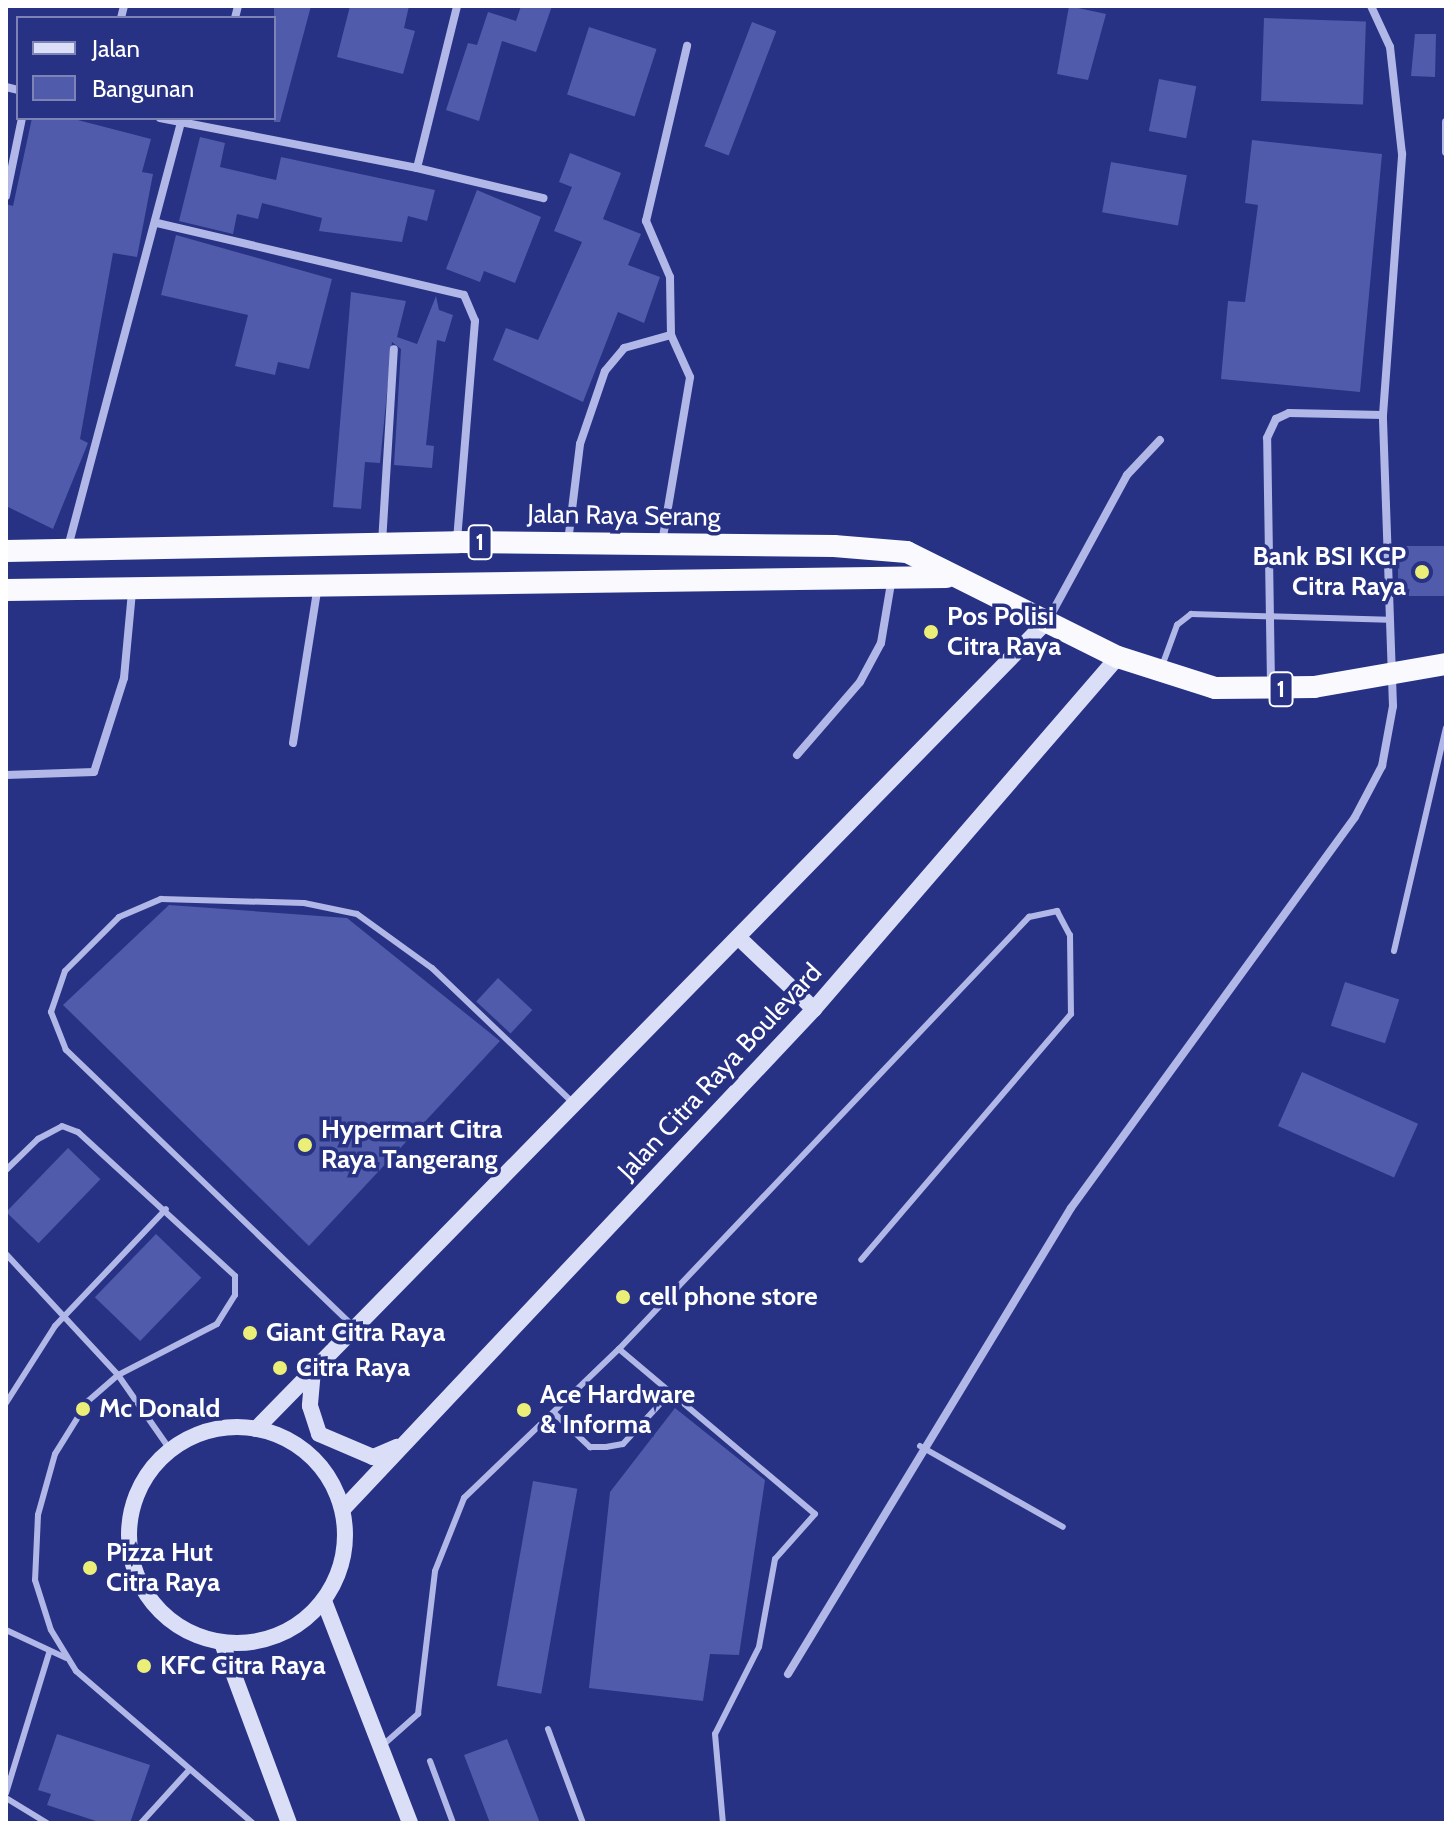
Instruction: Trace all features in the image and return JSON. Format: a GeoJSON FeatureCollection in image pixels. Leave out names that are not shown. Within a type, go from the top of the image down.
{"type":"FeatureCollection","features":[{"type":"Feature","properties":{"kind":"highway","name":"Jalan Raya Serang"},"geometry":{"type":"LineString","coordinates":[[6,551],[457,542],[662,544],[907,552],[946,577],[1048,620],[1118,657],[1160,673],[1215,688],[1270,689],[1392,677],[1446,664]]}},
{"type":"Feature","properties":{"kind":"highway","name":"Jalan Raya Serang"},"geometry":{"type":"LineString","coordinates":[[6,590],[133,586],[891,583],[946,577]]}},
{"type":"Feature","properties":{"kind":"main road"},"geometry":{"type":"LineString","coordinates":[[256,1429],[570,1100],[738,937],[1048,620]]}},
{"type":"Feature","properties":{"kind":"main road","name":"Jalan Citra Raya Boulevard"},"geometry":{"type":"LineString","coordinates":[[343,1509],[814,1009],[1118,657]]}},
{"type":"Feature","properties":{"kind":"main road"},"geometry":{"type":"LineString","coordinates":[[738,937],[814,1009]]}},
{"type":"Feature","properties":{"kind":"main road"},"geometry":{"type":"LineString","coordinates":[[313,1370],[310,1406],[319,1434],[373,1457],[403,1445]]}},
{"type":"Feature","properties":{"kind":"main road"},"geometry":{"type":"LineString","coordinates":[[222,1428],[256,1429],[311,1456],[343,1509],[342,1562],[324,1601],[296,1627],[260,1641],[222,1643],[161,1613],[129,1553],[140,1486],[171,1451],[222,1428]]}},
{"type":"Feature","properties":{"kind":"main road"},"geometry":{"type":"LineString","coordinates":[[324,1601],[410,1823]]}},
{"type":"Feature","properties":{"kind":"main road"},"geometry":{"type":"LineString","coordinates":[[222,1643],[289,1823]]}},
{"type":"Feature","properties":{"kind":"street"},"geometry":{"type":"LineString","coordinates":[[417,168],[457,6]]}},
{"type":"Feature","properties":{"kind":"street"},"geometry":{"type":"LineString","coordinates":[[788,1674],[920,1446],[1071,1208],[1374,787],[1391,738],[1392,677],[1383,415],[1402,154],[1390,47],[1371,6]]}},
{"type":"Feature","properties":{"kind":"street"},"geometry":{"type":"LineString","coordinates":[[662,544],[690,377],[671,335],[670,277],[646,221],[687,46]]}},
{"type":"Feature","properties":{"kind":"street"},"geometry":{"type":"LineString","coordinates":[[6,196],[22,120]]}},
{"type":"Feature","properties":{"kind":"street"},"geometry":{"type":"LineString","coordinates":[[168,120],[209,123],[543,198]]}},
{"type":"Feature","properties":{"kind":"street"},"geometry":{"type":"LineString","coordinates":[[1446,122],[1446,152]]}},
{"type":"Feature","properties":{"kind":"street"},"geometry":{"type":"LineString","coordinates":[[68,548],[157,223],[181,123]]}},
{"type":"Feature","properties":{"kind":"street"},"geometry":{"type":"LineString","coordinates":[[157,223],[464,295],[475,321],[457,542]]}},
{"type":"Feature","properties":{"kind":"street"},"geometry":{"type":"LineString","coordinates":[[568,543],[580,444],[605,371],[624,348],[671,335]]}},
{"type":"Feature","properties":{"kind":"street"},"geometry":{"type":"LineString","coordinates":[[382,544],[394,349]]}},
{"type":"Feature","properties":{"kind":"street"},"geometry":{"type":"LineString","coordinates":[[1270,689],[1272,614],[1267,438],[1276,419],[1383,415]]}},
{"type":"Feature","properties":{"kind":"street"},"geometry":{"type":"LineString","coordinates":[[1048,620],[1127,475],[1160,440]]}},
{"type":"Feature","properties":{"kind":"street"},"geometry":{"type":"LineString","coordinates":[[797,755],[860,682],[881,643],[891,583]]}},
{"type":"Feature","properties":{"kind":"street"},"geometry":{"type":"LineString","coordinates":[[6,775],[94,772],[124,678],[133,586]]}},
{"type":"Feature","properties":{"kind":"street"},"geometry":{"type":"LineString","coordinates":[[293,743],[318,586]]}},
{"type":"Feature","properties":{"kind":"lane"},"geometry":{"type":"LineString","coordinates":[[1160,673],[1177,625],[1191,614],[1272,614],[1388,620]]}},
{"type":"Feature","properties":{"kind":"lane"},"geometry":{"type":"LineString","coordinates":[[1394,951],[1446,728]]}},
{"type":"Feature","properties":{"kind":"lane"},"geometry":{"type":"LineString","coordinates":[[354,1327],[66,1050],[51,1012],[65,971],[119,917],[161,899],[304,903],[357,914],[432,968],[570,1100]]}},
{"type":"Feature","properties":{"kind":"lane"},"geometry":{"type":"LineString","coordinates":[[380,1747],[418,1714],[435,1571],[464,1498],[619,1349],[1029,917],[1057,911],[1070,935],[1071,1014],[861,1260]]}},
{"type":"Feature","properties":{"kind":"lane"},"geometry":{"type":"LineString","coordinates":[[6,1170],[62,1126],[78,1132],[225,1261],[235,1295],[206,1332],[118,1375],[88,1401],[55,1454],[38,1515],[35,1580],[66,1658]]}},
{"type":"Feature","properties":{"kind":"lane"},"geometry":{"type":"LineString","coordinates":[[6,1403],[63,1317],[166,1209]]}},
{"type":"Feature","properties":{"kind":"lane"},"geometry":{"type":"LineString","coordinates":[[6,1254],[118,1375],[171,1451]]}},
{"type":"Feature","properties":{"kind":"lane"},"geometry":{"type":"LineString","coordinates":[[619,1349],[668,1395],[815,1514],[775,1559],[759,1647],[715,1734],[723,1823]]}},
{"type":"Feature","properties":{"kind":"lane"},"geometry":{"type":"LineString","coordinates":[[554,1413],[590,1447],[606,1447],[623,1444],[668,1395]]}},
{"type":"Feature","properties":{"kind":"lane"},"geometry":{"type":"LineString","coordinates":[[920,1446],[1063,1527]]}},
{"type":"Feature","properties":{"kind":"lane"},"geometry":{"type":"LineString","coordinates":[[6,1630],[49,1653],[66,1658],[189,1770],[253,1823]]}},
{"type":"Feature","properties":{"kind":"lane"},"geometry":{"type":"LineString","coordinates":[[47,1823],[6,1795],[49,1653]]}},
{"type":"Feature","properties":{"kind":"lane"},"geometry":{"type":"LineString","coordinates":[[548,1729],[583,1823]]}},
{"type":"Feature","properties":{"kind":"lane"},"geometry":{"type":"LineString","coordinates":[[430,1761],[453,1823]]}},
{"type":"Feature","properties":{"kind":"lane"},"geometry":{"type":"LineString","coordinates":[[141,1823],[189,1770]]}},
{"type":"Feature","properties":{"kind":"building"},"geometry":{"type":"Polygon","coordinates":[[[274,6],[311,6],[280,122],[274,122],[274,6]]]}},
{"type":"Feature","properties":{"kind":"building"},"geometry":{"type":"Polygon","coordinates":[[[350,6],[409,6],[404,28],[415,31],[403,74],[337,57],[350,6]]]}},
{"type":"Feature","properties":{"kind":"building"},"geometry":{"type":"Polygon","coordinates":[[[521,6],[552,6],[536,52],[502,41],[479,121],[446,110],[468,43],[477,45],[488,12],[516,21],[521,6]]]}},
{"type":"Feature","properties":{"kind":"building"},"geometry":{"type":"Polygon","coordinates":[[[1069,6],[1106,14],[1088,80],[1057,74],[1069,6]]]}},
{"type":"Feature","properties":{"kind":"building"},"geometry":{"type":"Polygon","coordinates":[[[1264,18],[1366,22],[1363,105],[1261,101],[1264,18]]]}},
{"type":"Feature","properties":{"kind":"building"},"geometry":{"type":"Polygon","coordinates":[[[752,22],[776,31],[729,155],[704,146],[752,22]]]}},
{"type":"Feature","properties":{"kind":"building"},"geometry":{"type":"Polygon","coordinates":[[[589,27],[657,49],[635,116],[567,95],[589,27]]]}},
{"type":"Feature","properties":{"kind":"building"},"geometry":{"type":"Polygon","coordinates":[[[1415,34],[1436,34],[1435,77],[1411,76],[1415,34]]]}},
{"type":"Feature","properties":{"kind":"building"},"geometry":{"type":"Polygon","coordinates":[[[1159,79],[1196,86],[1186,138],[1149,131],[1159,79]]]}},
{"type":"Feature","properties":{"kind":"building"},"geometry":{"type":"Polygon","coordinates":[[[32,120],[78,120],[151,139],[142,172],[153,174],[137,257],[113,253],[80,439],[88,443],[53,529],[6,506],[6,204],[13,206],[32,120]]]}},
{"type":"Feature","properties":{"kind":"building"},"geometry":{"type":"Polygon","coordinates":[[[200,137],[225,143],[220,167],[276,180],[281,157],[435,190],[427,221],[408,216],[402,242],[319,231],[322,218],[262,203],[258,219],[237,214],[233,234],[179,221],[200,137]]]}},
{"type":"Feature","properties":{"kind":"building"},"geometry":{"type":"Polygon","coordinates":[[[1252,140],[1382,154],[1360,392],[1221,379],[1228,301],[1245,302],[1258,205],[1245,203],[1252,140]]]}},
{"type":"Feature","properties":{"kind":"building"},"geometry":{"type":"Polygon","coordinates":[[[570,153],[621,173],[603,219],[641,234],[628,265],[660,277],[644,323],[618,312],[583,402],[493,360],[506,328],[538,340],[582,242],[554,231],[572,187],[559,182],[570,153]]]}},
{"type":"Feature","properties":{"kind":"building"},"geometry":{"type":"Polygon","coordinates":[[[1111,162],[1187,175],[1178,226],[1102,212],[1111,162]]]}},
{"type":"Feature","properties":{"kind":"building"},"geometry":{"type":"Polygon","coordinates":[[[477,190],[541,217],[515,283],[484,271],[480,282],[446,269],[477,190]]]}},
{"type":"Feature","properties":{"kind":"building"},"geometry":{"type":"Polygon","coordinates":[[[176,235],[332,279],[309,369],[278,362],[275,375],[235,366],[248,315],[161,295],[176,235]]]}},
{"type":"Feature","properties":{"kind":"building"},"geometry":{"type":"Polygon","coordinates":[[[351,292],[406,301],[397,337],[417,344],[436,296],[439,310],[453,315],[445,342],[437,340],[426,445],[434,446],[432,468],[394,465],[401,349],[392,342],[380,463],[365,462],[361,509],[333,507],[351,292]]]}},
{"type":"Feature","properties":{"kind":"building","name":"Bank BSI KCP Citra Raya"},"geometry":{"type":"Polygon","coordinates":[[[1398,546],[1446,546],[1446,596],[1398,596],[1398,546]]]}},
{"type":"Feature","properties":{"kind":"building","name":"Hypermart Citra Raya Tangerang"},"geometry":{"type":"Polygon","coordinates":[[[169,905],[347,918],[500,1041],[309,1246],[63,1005],[169,905]]]}},
{"type":"Feature","properties":{"kind":"building"},"geometry":{"type":"Polygon","coordinates":[[[498,978],[532,1010],[511,1033],[476,1001],[498,978]]]}},
{"type":"Feature","properties":{"kind":"building"},"geometry":{"type":"Polygon","coordinates":[[[1345,982],[1399,1000],[1385,1043],[1331,1026],[1345,982]]]}},
{"type":"Feature","properties":{"kind":"building"},"geometry":{"type":"Polygon","coordinates":[[[1302,1072],[1418,1124],[1394,1178],[1278,1126],[1302,1072]]]}},
{"type":"Feature","properties":{"kind":"building"},"geometry":{"type":"Polygon","coordinates":[[[68,1148],[100,1179],[39,1243],[6,1212],[68,1148]]]}},
{"type":"Feature","properties":{"kind":"building"},"geometry":{"type":"Polygon","coordinates":[[[156,1234],[201,1278],[140,1341],[95,1297],[156,1234]]]}},
{"type":"Feature","properties":{"kind":"building"},"geometry":{"type":"Polygon","coordinates":[[[675,1408],[765,1480],[739,1655],[710,1654],[703,1701],[589,1688],[610,1492],[675,1408]]]}},
{"type":"Feature","properties":{"kind":"building"},"geometry":{"type":"Polygon","coordinates":[[[533,1481],[577,1489],[541,1694],[497,1686],[533,1481]]]}},
{"type":"Feature","properties":{"kind":"building"},"geometry":{"type":"Polygon","coordinates":[[[57,1734],[150,1765],[130,1823],[102,1823],[47,1805],[51,1794],[38,1790],[57,1734]]]}},
{"type":"Feature","properties":{"kind":"building"},"geometry":{"type":"Polygon","coordinates":[[[507,1739],[540,1823],[490,1823],[464,1755],[507,1739]]]}},
{"type":"Feature","properties":{"kind":"place","name":"Bank BSI KCP Citra Raya"},"geometry":{"type":"Point","coordinates":[1422,572]}},
{"type":"Feature","properties":{"kind":"place","name":"Pos Polisi Citra Raya"},"geometry":{"type":"Point","coordinates":[931,632]}},
{"type":"Feature","properties":{"kind":"place","name":"Hypermart Citra Raya Tangerang"},"geometry":{"type":"Point","coordinates":[305,1145]}},
{"type":"Feature","properties":{"kind":"place","name":"cell phone store"},"geometry":{"type":"Point","coordinates":[623,1297]}},
{"type":"Feature","properties":{"kind":"place","name":"Giant Citra Raya"},"geometry":{"type":"Point","coordinates":[250,1333]}},
{"type":"Feature","properties":{"kind":"place","name":"Citra Raya"},"geometry":{"type":"Point","coordinates":[280,1368]}},
{"type":"Feature","properties":{"kind":"place","name":"Mc Donald"},"geometry":{"type":"Point","coordinates":[83,1409]}},
{"type":"Feature","properties":{"kind":"place","name":"Ace Hardware & Informa"},"geometry":{"type":"Point","coordinates":[524,1410]}},
{"type":"Feature","properties":{"kind":"place","name":"Pizza Hut Citra Raya"},"geometry":{"type":"Point","coordinates":[90,1568]}},
{"type":"Feature","properties":{"kind":"place","name":"KFC Citra Raya"},"geometry":{"type":"Point","coordinates":[144,1666]}}]}
